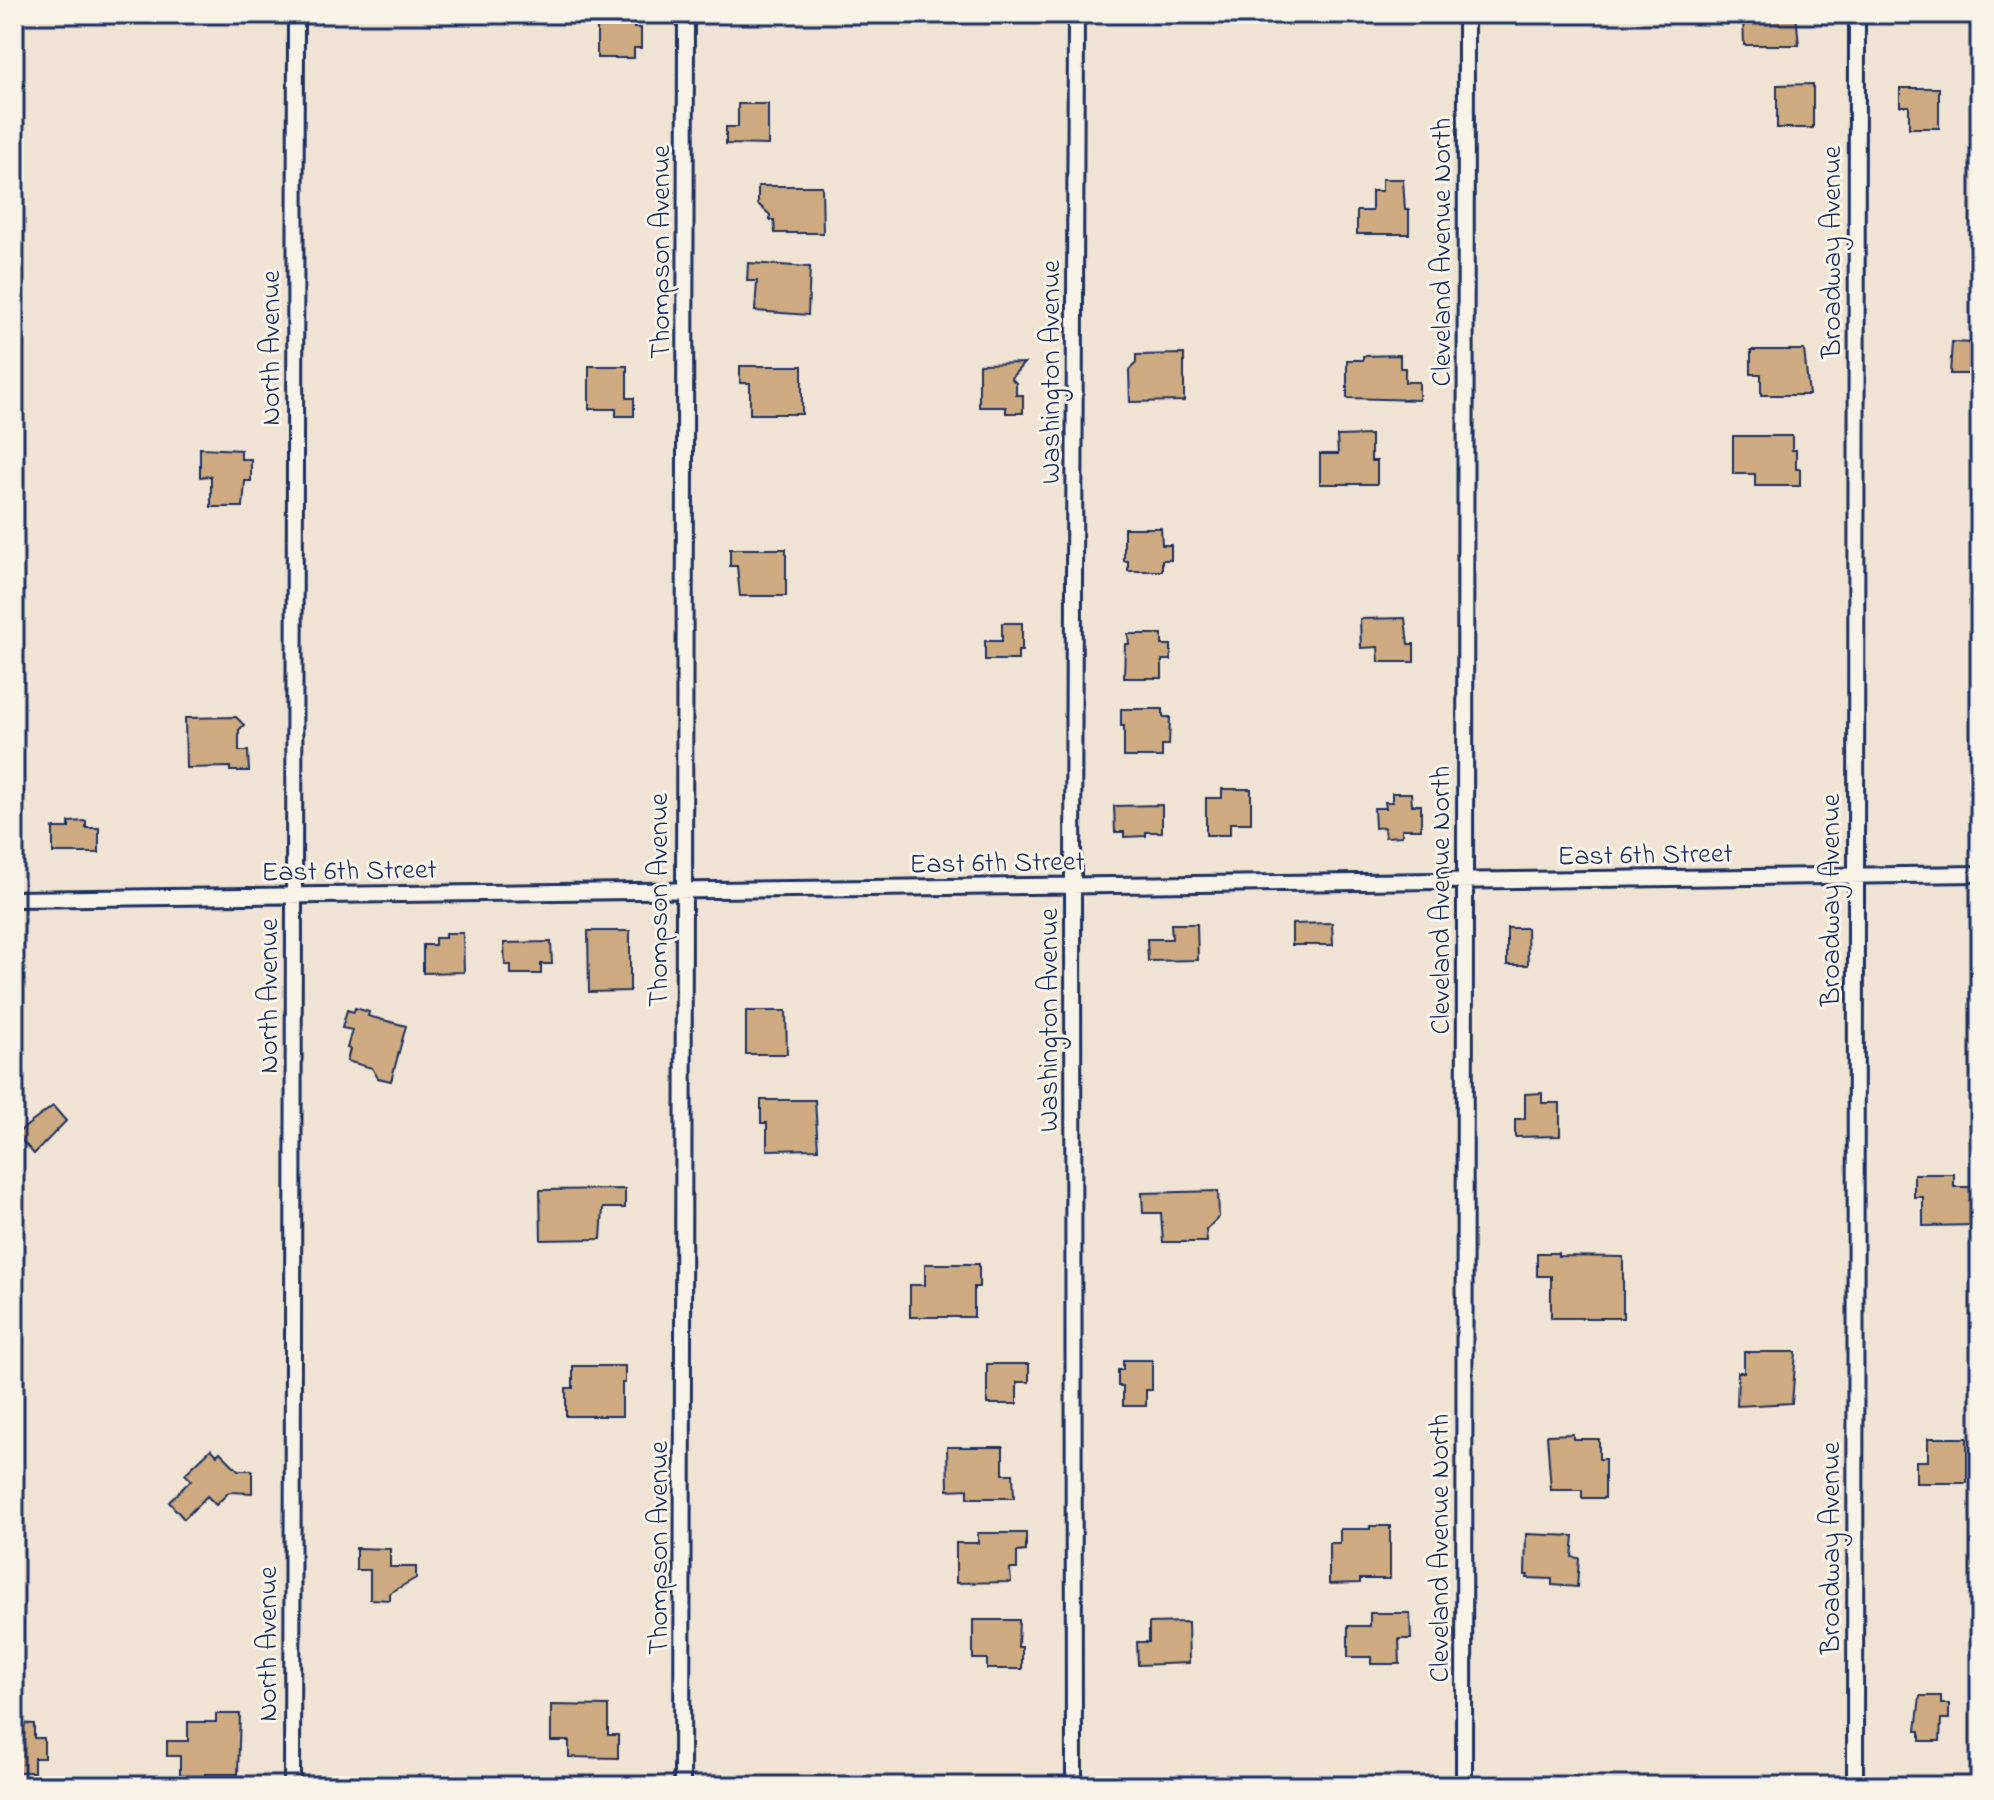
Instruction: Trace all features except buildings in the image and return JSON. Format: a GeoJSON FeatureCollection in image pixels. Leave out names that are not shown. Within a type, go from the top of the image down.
{"type":"FeatureCollection","features":[{"type":"Feature","properties":{"kind":"street","name":"North Avenue"},"geometry":{"type":"LineString","coordinates":[[292,1786],[296,14]]}},
{"type":"Feature","properties":{"kind":"street","name":"Thompson Avenue"},"geometry":{"type":"LineString","coordinates":[[682,1786],[686,14]]}},
{"type":"Feature","properties":{"kind":"street","name":"Washington Avenue"},"geometry":{"type":"LineString","coordinates":[[1074,1786],[1076,14]]}},
{"type":"Feature","properties":{"kind":"street","name":"Cleveland Avenue North"},"geometry":{"type":"LineString","coordinates":[[1464,1786],[1466,14]]}},
{"type":"Feature","properties":{"kind":"street","name":"Broadway Avenue"},"geometry":{"type":"LineString","coordinates":[[1855,1786],[1857,14]]}},
{"type":"Feature","properties":{"kind":"street","name":"East 6th Street"},"geometry":{"type":"LineString","coordinates":[[14,899],[1980,874]]}}]}
